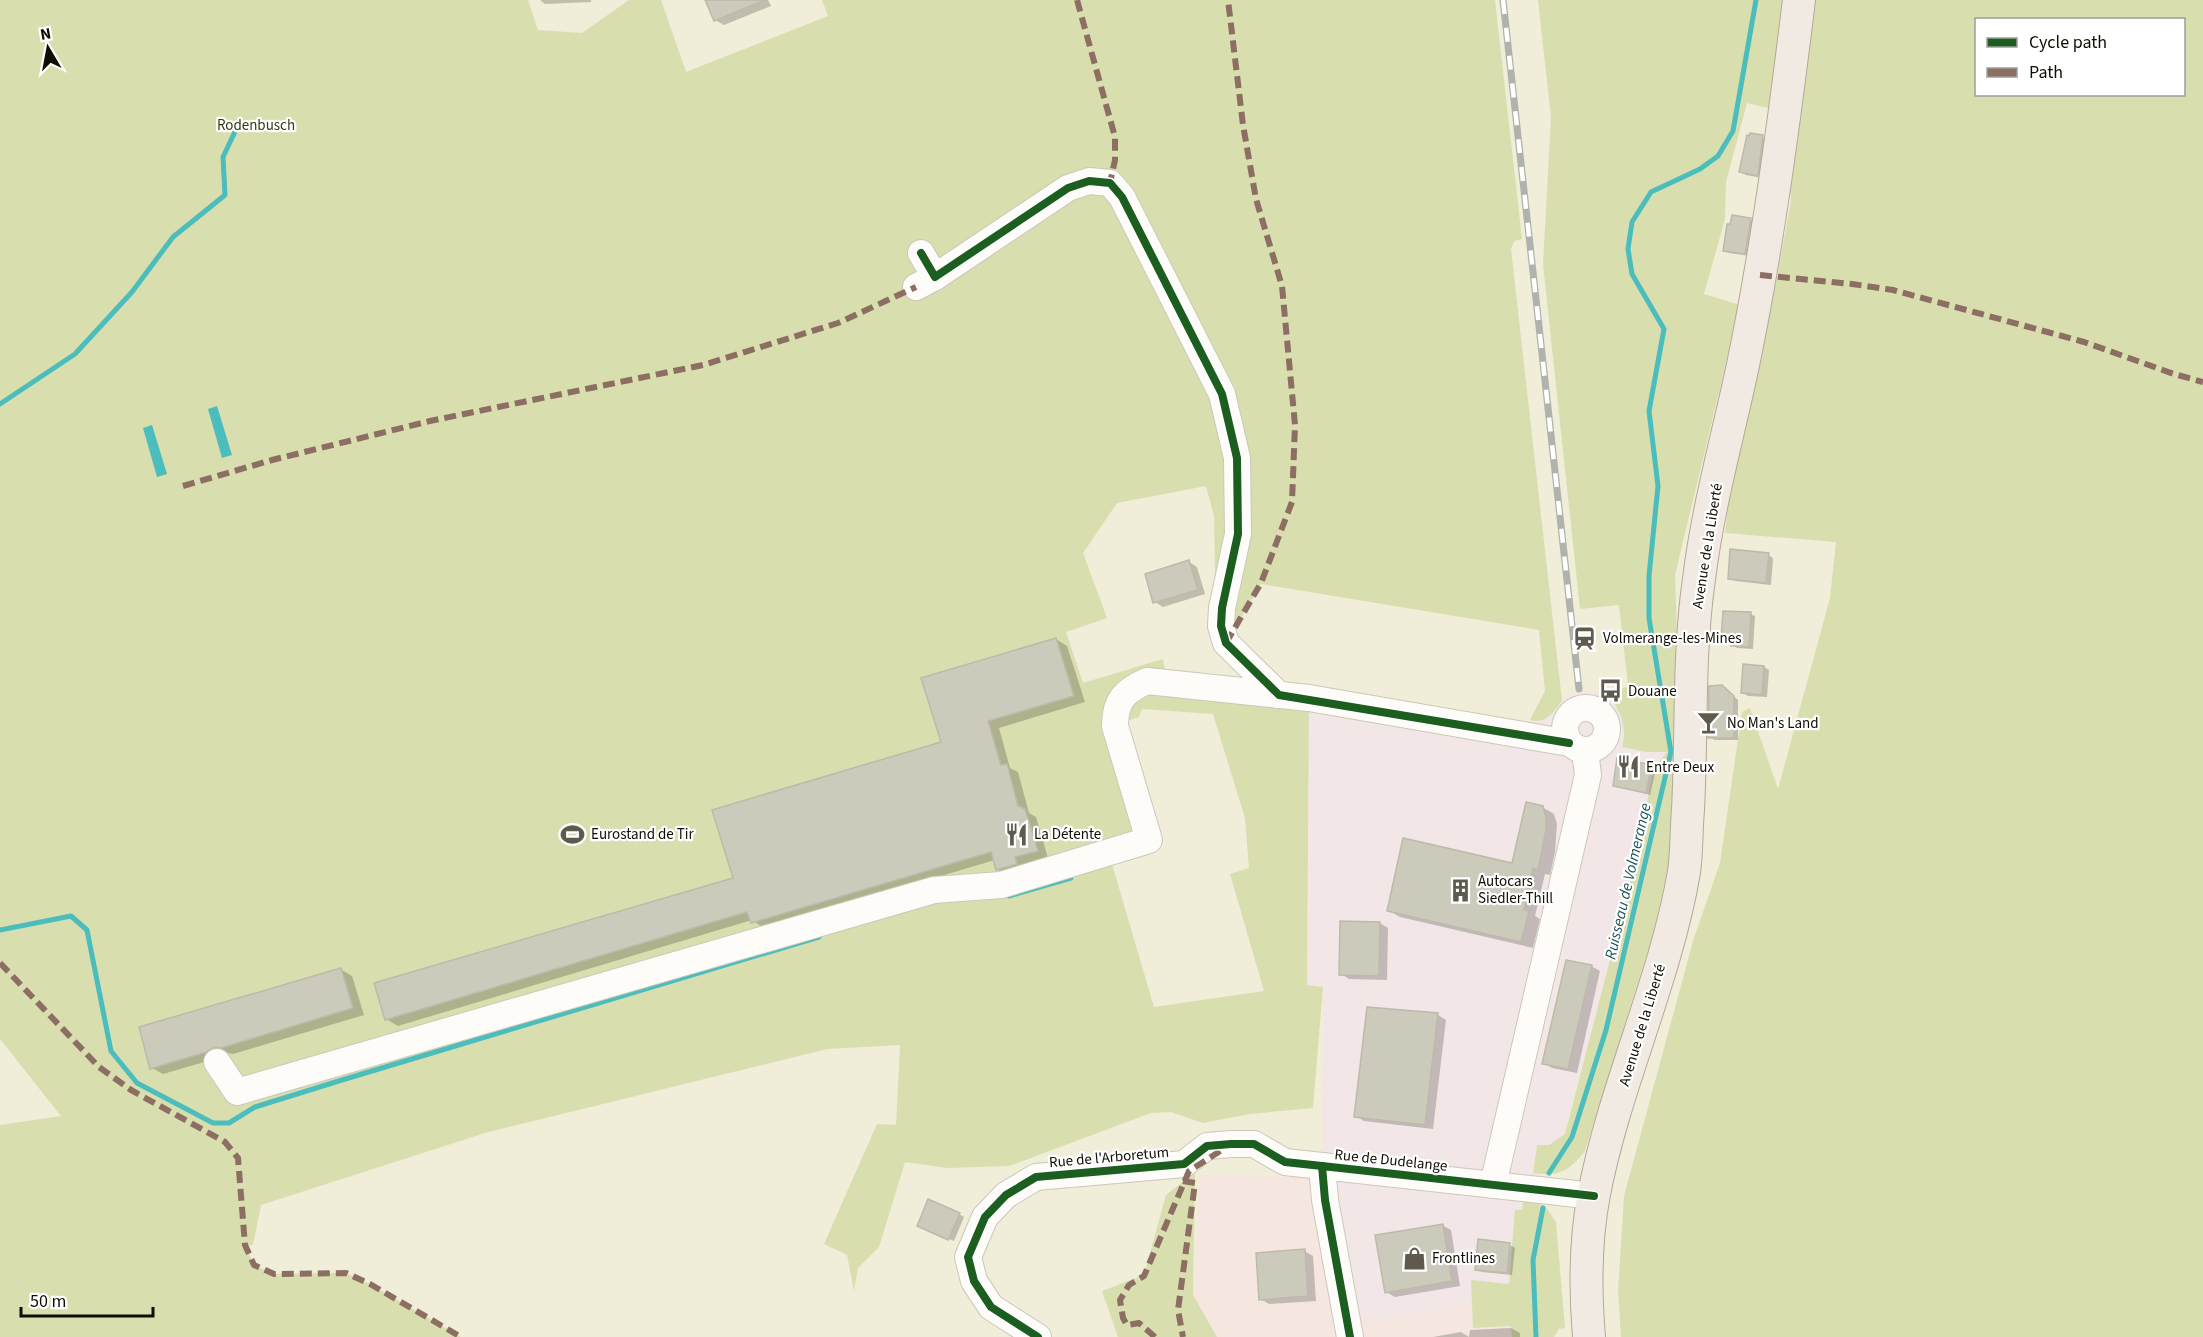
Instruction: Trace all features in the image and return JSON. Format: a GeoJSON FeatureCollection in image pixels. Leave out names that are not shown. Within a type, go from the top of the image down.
{"type":"FeatureCollection","features":[{"type":"Feature","properties":{"kind":"main road","name":"Avenue de la Liberté"},"geometry":{"type":"LineString","coordinates":[[1589,1337],[1585,1290],[1594,1196],[1606,1142],[1669,935],[1684,869],[1691,754],[1691,654],[1699,578],[1712,501],[1743,365],[1760,274],[1785,112],[1799,0]]}},
{"type":"Feature","properties":{"kind":"street"},"geometry":{"type":"LineString","coordinates":[[921,253],[926,282],[1068,188],[1089,181],[1110,183],[1122,197],[1222,394],[1237,458],[1238,534],[1222,608],[1221,626],[1226,643],[1280,695]]}},
{"type":"Feature","properties":{"kind":"street"},"geometry":{"type":"LineString","coordinates":[[218,1062],[237,1092],[934,890],[1001,885],[1149,840],[1115,726],[1115,712],[1121,698],[1133,687],[1147,681],[1280,695],[1577,747],[1588,775],[1520,1036],[1493,1185]]}},
{"type":"Feature","properties":{"kind":"street","name":"Rue de l'Arboretum"},"geometry":{"type":"LineString","coordinates":[[1038,1337],[991,1307],[974,1281],[968,1257],[984,1217],[1006,1195],[1036,1177],[1184,1164],[1206,1146],[1254,1144],[1285,1162],[1322,1166]]}},
{"type":"Feature","properties":{"kind":"street","name":"Rue de Dudelange"},"geometry":{"type":"LineString","coordinates":[[1350,1337],[1325,1200],[1322,1166],[1594,1196]]}},
{"type":"Feature","properties":{"kind":"shaded area"},"geometry":{"type":"Polygon","coordinates":[[[1580,691],[1596,692],[1611,699],[1620,711],[1625,726],[1622,747],[1646,752],[1668,752],[1653,770],[1638,851],[1564,1134],[1549,1145],[1537,1145],[1533,1173],[1550,1176],[1545,1206],[1524,1200],[1522,1210],[1515,1210],[1509,1284],[1471,1280],[1472,1303],[1348,1325],[1322,1166],[1323,987],[1307,986],[1309,698],[1523,735],[1530,720],[1536,722],[1554,712],[1564,698],[1580,691]]]}},
{"type":"Feature","properties":{"kind":"shaded area"},"geometry":{"type":"Polygon","coordinates":[[[1200,1175],[1322,1178],[1348,1325],[1472,1303],[1473,1328],[1512,1326],[1512,1337],[1217,1337],[1193,1295],[1200,1175]]]}},
{"type":"Feature","properties":{"kind":"green space","name":"Rodenbusch"},"geometry":{"type":"Polygon","coordinates":[[[0,0],[528,0],[538,30],[582,33],[629,0],[661,0],[686,72],[828,16],[822,0],[1495,0],[1522,239],[1514,241],[1511,249],[1562,701],[1545,719],[1530,720],[1545,691],[1539,630],[1261,584],[1226,643],[1230,575],[1215,574],[1214,516],[1206,486],[1117,503],[1083,553],[1107,618],[1066,632],[1083,683],[1163,659],[1167,683],[1309,698],[1307,985],[1323,987],[1313,1108],[1250,1114],[1203,1123],[1171,1112],[1151,1113],[1009,1166],[948,1168],[905,1162],[879,1247],[858,1268],[854,1291],[847,1255],[824,1244],[877,1124],[896,1125],[900,1045],[827,1049],[485,1133],[261,1205],[253,1245],[245,1246],[254,1265],[274,1274],[346,1273],[370,1284],[461,1337],[0,1337],[0,1125],[61,1116],[0,1039],[0,0]],[[1142,709],[1139,717],[1126,721],[1159,828],[1147,832],[1109,854],[1154,1007],[1264,991],[1230,874],[1249,868],[1245,818],[1213,714],[1142,709]]]}},
{"type":"Feature","properties":{"kind":"green space"},"geometry":{"type":"Polygon","coordinates":[[[1538,0],[2203,0],[2203,1337],[1621,1337],[1618,1290],[1624,1196],[1693,941],[1720,863],[1742,712],[1750,708],[1778,789],[1830,598],[1836,542],[1725,533],[1732,468],[1777,277],[1791,201],[1785,112],[1747,103],[1726,182],[1725,219],[1704,294],[1740,305],[1675,575],[1680,732],[1669,864],[1653,935],[1585,1151],[1568,1168],[1550,1174],[1533,1173],[1537,1145],[1549,1145],[1565,1134],[1638,851],[1653,770],[1667,752],[1646,752],[1622,747],[1624,734],[1622,722],[1611,699],[1615,691],[1628,686],[1619,605],[1580,609],[1543,264],[1551,117],[1538,0]]]}},
{"type":"Feature","properties":{"kind":"green space"},"geometry":{"type":"Polygon","coordinates":[[[1195,1172],[1193,1295],[1217,1337],[1118,1337],[1102,1291],[1144,1275],[1166,1195],[1195,1172]]]}},
{"type":"Feature","properties":{"kind":"green space"},"geometry":{"type":"Polygon","coordinates":[[[1523,1200],[1545,1206],[1556,1222],[1565,1328],[1559,1329],[1554,1337],[1512,1337],[1511,1326],[1473,1328],[1471,1280],[1509,1284],[1515,1210],[1522,1210],[1523,1200]]]}},
{"type":"Feature","properties":{"kind":"water"},"geometry":{"type":"Polygon","coordinates":[[[217,406],[232,455],[222,458],[208,409],[217,406]]]}},
{"type":"Feature","properties":{"kind":"water"},"geometry":{"type":"Polygon","coordinates":[[[152,425],[167,474],[157,477],[143,428],[152,425]]]}},
{"type":"Feature","properties":{"kind":"building"},"geometry":{"type":"Polygon","coordinates":[[[705,0],[765,0],[714,21],[705,0]]]}},
{"type":"Feature","properties":{"kind":"building"},"geometry":{"type":"Polygon","coordinates":[[[1750,133],[1763,135],[1758,176],[1739,172],[1747,135],[1749,136],[1750,133]]]}},
{"type":"Feature","properties":{"kind":"building"},"geometry":{"type":"Polygon","coordinates":[[[1732,215],[1751,218],[1745,254],[1723,251],[1727,224],[1730,224],[1732,215]]]}},
{"type":"Feature","properties":{"kind":"building"},"geometry":{"type":"Polygon","coordinates":[[[1730,549],[1769,553],[1766,583],[1728,579],[1730,549]]]}},
{"type":"Feature","properties":{"kind":"building"},"geometry":{"type":"Polygon","coordinates":[[[1189,560],[1198,590],[1153,603],[1145,574],[1189,560]]]}},
{"type":"Feature","properties":{"kind":"building"},"geometry":{"type":"Polygon","coordinates":[[[1723,611],[1751,612],[1749,647],[1731,646],[1731,638],[1721,638],[1723,611]]]}},
{"type":"Feature","properties":{"kind":"building"},"geometry":{"type":"Polygon","coordinates":[[[1056,638],[1074,696],[988,721],[1001,765],[1007,764],[1018,806],[1025,809],[1038,851],[1015,857],[1017,864],[996,870],[991,852],[751,923],[747,912],[385,1020],[374,983],[733,878],[712,810],[941,742],[921,678],[1056,638]]]}},
{"type":"Feature","properties":{"kind":"building"},"geometry":{"type":"Polygon","coordinates":[[[1743,664],[1764,666],[1762,695],[1741,693],[1743,664]]]}},
{"type":"Feature","properties":{"kind":"building"},"geometry":{"type":"Polygon","coordinates":[[[1722,685],[1734,696],[1734,738],[1708,738],[1709,686],[1722,685]]]}},
{"type":"Feature","properties":{"kind":"building"},"geometry":{"type":"Polygon","coordinates":[[[1617,758],[1652,765],[1646,793],[1613,786],[1617,758]]]}},
{"type":"Feature","properties":{"kind":"building","name":"Autocars Siedler-Thill"},"geometry":{"type":"Polygon","coordinates":[[[1526,802],[1543,806],[1546,830],[1538,870],[1533,868],[1524,910],[1529,911],[1521,942],[1387,911],[1403,838],[1512,863],[1526,802]]]}},
{"type":"Feature","properties":{"kind":"building"},"geometry":{"type":"Polygon","coordinates":[[[1340,921],[1380,922],[1379,976],[1339,975],[1340,921]]]}},
{"type":"Feature","properties":{"kind":"building"},"geometry":{"type":"Polygon","coordinates":[[[1566,960],[1592,965],[1568,1069],[1542,1064],[1566,960]]]}},
{"type":"Feature","properties":{"kind":"building"},"geometry":{"type":"Polygon","coordinates":[[[341,968],[353,1008],[221,1048],[215,1047],[206,1052],[150,1069],[139,1027],[341,968]]]}},
{"type":"Feature","properties":{"kind":"building"},"geometry":{"type":"Polygon","coordinates":[[[1367,1007],[1438,1013],[1425,1125],[1354,1117],[1367,1007]]]}},
{"type":"Feature","properties":{"kind":"building"},"geometry":{"type":"Polygon","coordinates":[[[928,1199],[960,1213],[948,1240],[917,1226],[928,1199]]]}},
{"type":"Feature","properties":{"kind":"building","name":"Frontlines"},"geometry":{"type":"Polygon","coordinates":[[[1443,1224],[1452,1281],[1385,1293],[1375,1235],[1443,1224]]]}},
{"type":"Feature","properties":{"kind":"building"},"geometry":{"type":"Polygon","coordinates":[[[1478,1239],[1510,1243],[1507,1273],[1475,1270],[1478,1239]]]}},
{"type":"Feature","properties":{"kind":"building"},"geometry":{"type":"Polygon","coordinates":[[[1305,1249],[1308,1296],[1259,1300],[1256,1253],[1305,1249]]]}},
{"type":"Feature","properties":{"kind":"waterway","name":"Ruisseau de Volmerange"},"geometry":{"type":"LineString","coordinates":[[1549,1173],[1572,1137],[1606,1030],[1671,752],[1649,618],[1649,576],[1658,486],[1649,411],[1664,329],[1632,274],[1628,249],[1632,222],[1651,192],[1700,169],[1718,156],[1733,131],[1756,0]]}},
{"type":"Feature","properties":{"kind":"waterway"},"geometry":{"type":"LineString","coordinates":[[0,404],[75,354],[132,292],[173,237],[225,195],[223,157],[240,121]]}},
{"type":"Feature","properties":{"kind":"waterway"},"geometry":{"type":"LineString","coordinates":[[1009,896],[1071,878]]}},
{"type":"Feature","properties":{"kind":"waterway"},"geometry":{"type":"LineString","coordinates":[[0,930],[71,916],[87,930],[111,1051],[137,1083],[213,1123],[229,1123],[255,1107],[819,937]]}},
{"type":"Feature","properties":{"kind":"waterway","name":"Ruisseau de Volmerange"},"geometry":{"type":"LineString","coordinates":[[1536,1337],[1533,1260],[1543,1208]]}},
{"type":"Feature","properties":{"kind":"railway"},"geometry":{"type":"LineString","coordinates":[[1503,0],[1579,689]]}},
{"type":"Feature","properties":{"kind":"marked path"},"geometry":{"type":"LineString","coordinates":[[1077,0],[1115,137],[1115,160],[1110,183]]}},
{"type":"Feature","properties":{"kind":"marked path"},"geometry":{"type":"LineString","coordinates":[[1226,643],[1261,583],[1292,502],[1295,425],[1282,286],[1256,199],[1243,125],[1228,0]]}},
{"type":"Feature","properties":{"kind":"marked path"},"geometry":{"type":"LineString","coordinates":[[1760,275],[1893,290],[2084,342],[2203,382]]}},
{"type":"Feature","properties":{"kind":"marked path"},"geometry":{"type":"LineString","coordinates":[[183,486],[272,460],[430,421],[703,365],[838,323],[916,287]]}},
{"type":"Feature","properties":{"kind":"marked path"},"geometry":{"type":"LineString","coordinates":[[0,963],[99,1067],[131,1090],[225,1142],[238,1158],[245,1245],[254,1265],[274,1274],[346,1273],[370,1284],[461,1337]]}},
{"type":"Feature","properties":{"kind":"marked path"},"geometry":{"type":"LineString","coordinates":[[1155,1337],[1139,1323],[1127,1325],[1123,1318],[1120,1300],[1129,1285],[1144,1276],[1189,1171],[1225,1148]]}},
{"type":"Feature","properties":{"kind":"marked path"},"geometry":{"type":"LineString","coordinates":[[1183,1181],[1195,1183],[1178,1310],[1183,1337]]}},
{"type":"Feature","properties":{"kind":"cycle path"},"geometry":{"type":"LineString","coordinates":[[921,253],[935,277],[1068,188],[1089,181],[1110,183],[1122,197],[1222,394],[1237,458],[1238,534],[1222,608],[1221,626],[1226,643],[1279,695],[1569,743]]}},
{"type":"Feature","properties":{"kind":"cycle path"},"geometry":{"type":"LineString","coordinates":[[1038,1337],[991,1307],[974,1281],[968,1257],[985,1217],[1006,1195],[1036,1177],[1184,1164],[1207,1146],[1254,1144],[1285,1162],[1322,1166]]}},
{"type":"Feature","properties":{"kind":"cycle path"},"geometry":{"type":"LineString","coordinates":[[1350,1337],[1325,1200],[1322,1166],[1594,1196]]}},
{"type":"Feature","properties":{"kind":"place","name":"Volmerange-les-Mines"},"geometry":{"type":"Point","coordinates":[1585,638]}},
{"type":"Feature","properties":{"kind":"place","name":"Douane"},"geometry":{"type":"Point","coordinates":[1610,691]}},
{"type":"Feature","properties":{"kind":"place","name":"No Man's Land"},"geometry":{"type":"Point","coordinates":[1709,723]}},
{"type":"Feature","properties":{"kind":"place","name":"Entre Deux"},"geometry":{"type":"Point","coordinates":[1628,767]}},
{"type":"Feature","properties":{"kind":"place","name":"Eurostand de Tir"},"geometry":{"type":"Point","coordinates":[573,834]}},
{"type":"Feature","properties":{"kind":"place","name":"La Détente"},"geometry":{"type":"Point","coordinates":[1016,834]}},
{"type":"Feature","properties":{"kind":"place","name":"Autocars Siedler-Thill"},"geometry":{"type":"Point","coordinates":[1460,890]}},
{"type":"Feature","properties":{"kind":"place","name":"Frontlines"},"geometry":{"type":"Point","coordinates":[1414,1258]}}]}
